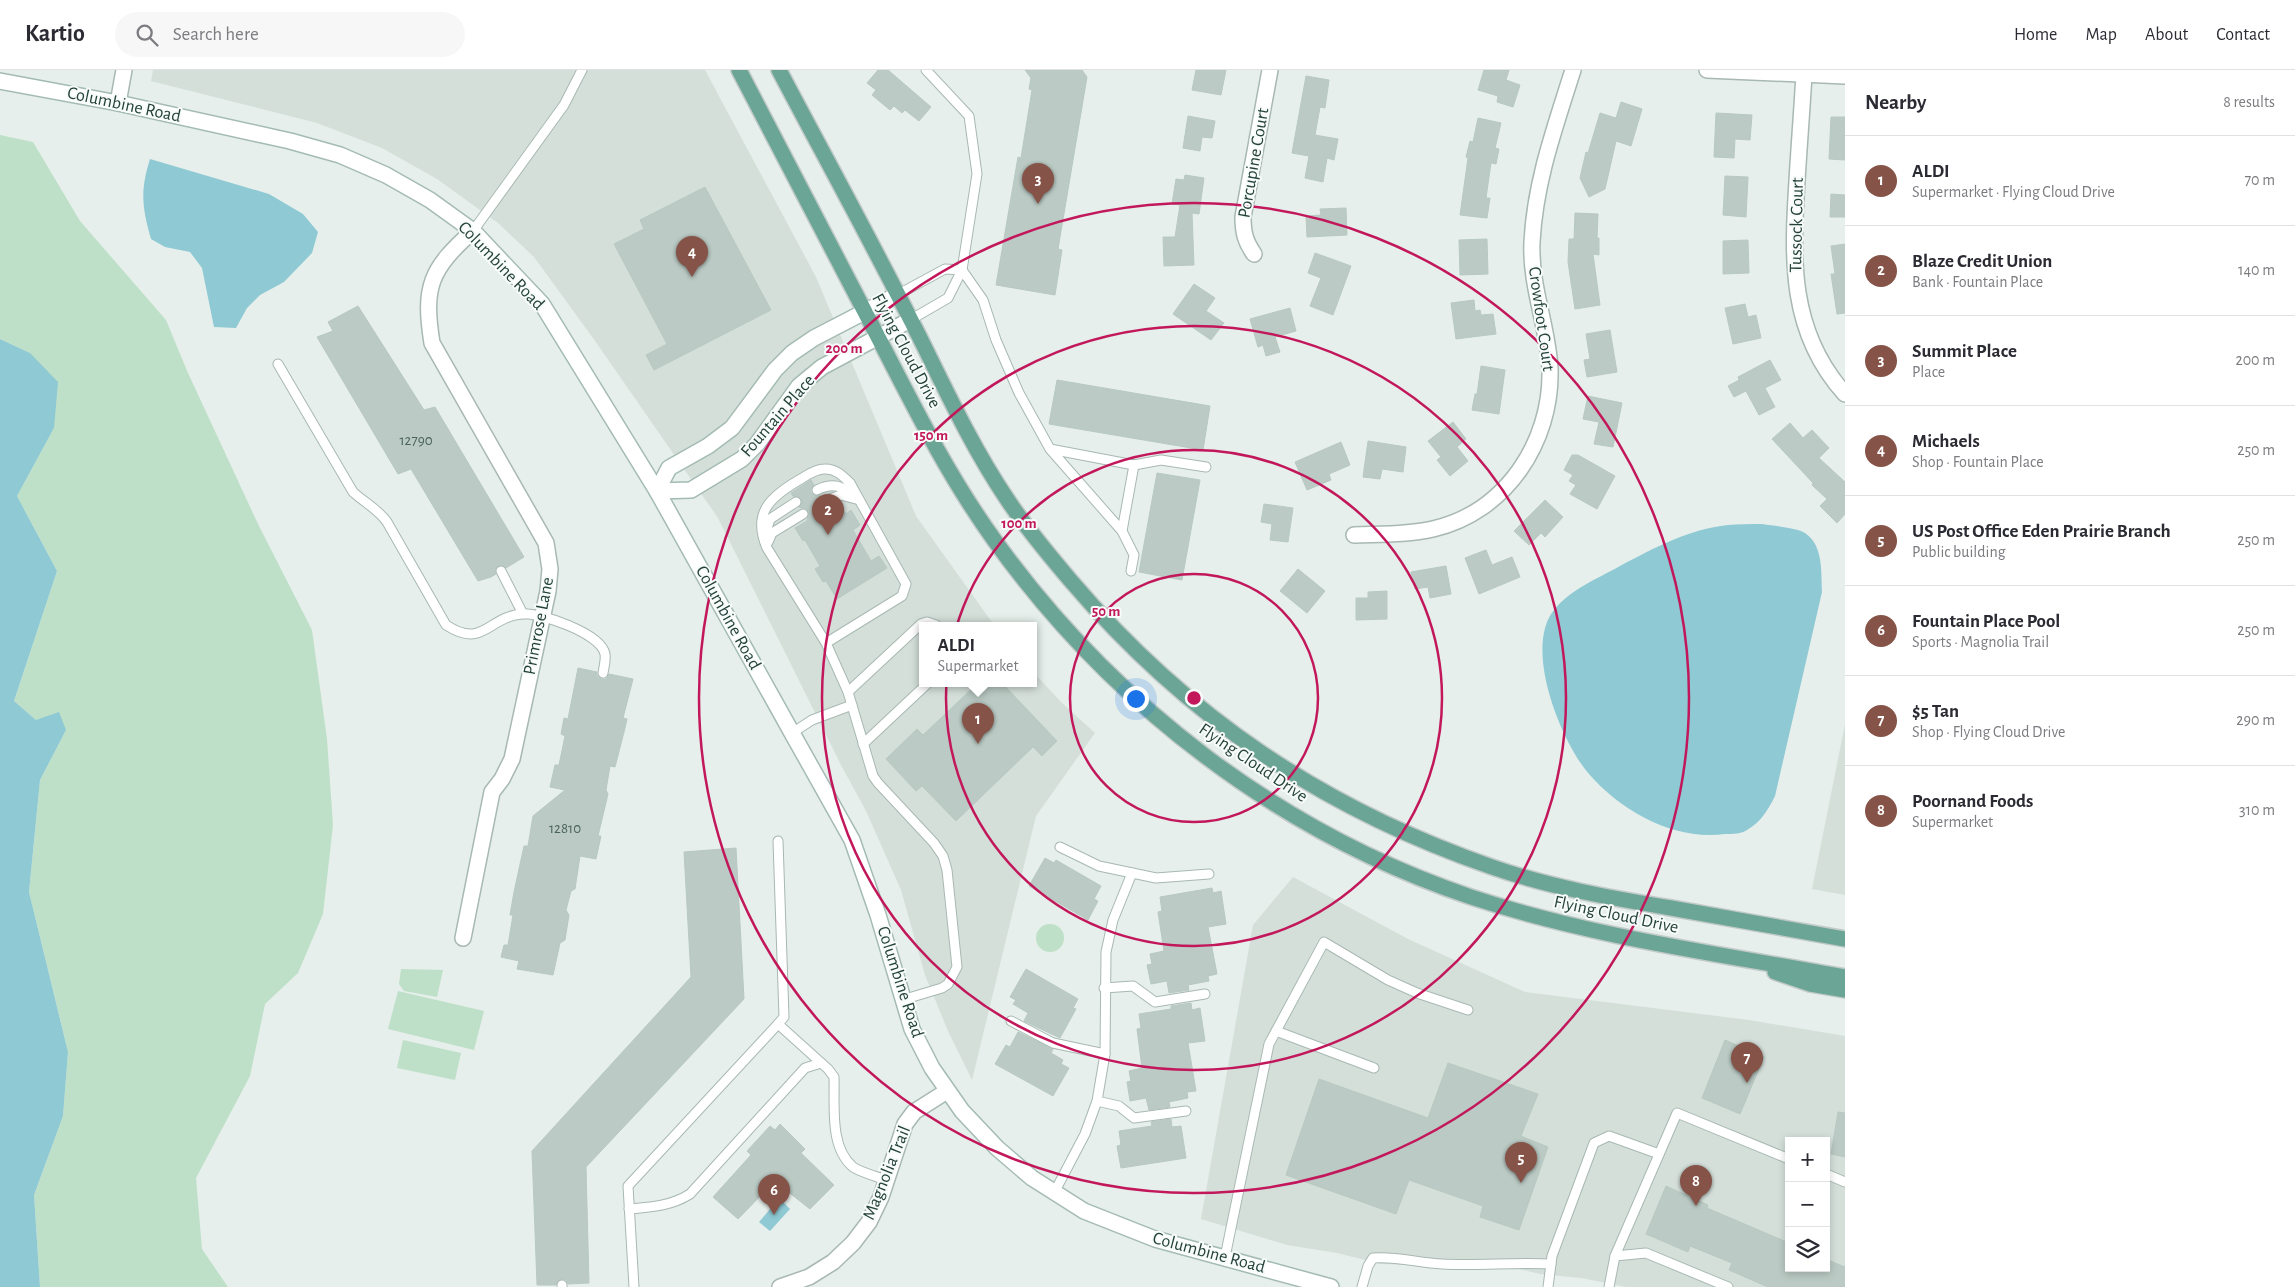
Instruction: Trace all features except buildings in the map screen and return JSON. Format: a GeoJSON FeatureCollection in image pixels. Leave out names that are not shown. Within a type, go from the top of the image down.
{"type":"FeatureCollection","features":[{"type":"Feature","properties":{"kind":"main road","name":"Flying Cloud Drive"},"geometry":{"type":"LineString","coordinates":[[739,70],[864,312],[958,486],[995,541],[1048,610],[1145,709],[1225,771],[1313,826],[1390,865],[1468,896],[1544,919],[1845,977]]}},
{"type":"Feature","properties":{"kind":"main road","name":"Flying Cloud Drive"},"geometry":{"type":"LineString","coordinates":[[779,70],[910,320],[950,402],[984,462],[1026,526],[1113,629],[1166,680],[1229,732],[1325,793],[1424,842],[1494,868],[1535,880],[1619,899],[1845,939]]}},
{"type":"Feature","properties":{"kind":"main road"},"geometry":{"type":"LineString","coordinates":[[1735,920],[1845,930]]}},
{"type":"Feature","properties":{"kind":"main road"},"geometry":{"type":"LineString","coordinates":[[1729,956],[1810,984],[1845,990]]}},
{"type":"Feature","properties":{"kind":"street"},"geometry":{"type":"LineString","coordinates":[[118,103],[124,70]]}},
{"type":"Feature","properties":{"kind":"street","name":"Porcupine Court"},"geometry":{"type":"LineString","coordinates":[[1254,254],[1245,237],[1243,217],[1270,70]]}},
{"type":"Feature","properties":{"kind":"street","name":"Crowfoot Court"},"geometry":{"type":"LineString","coordinates":[[1354,535],[1402,534],[1433,529],[1462,519],[1488,503],[1512,482],[1533,450],[1542,429],[1549,398],[1550,368],[1535,290],[1532,244],[1536,198],[1547,151],[1573,70]]}},
{"type":"Feature","properties":{"kind":"street"},"geometry":{"type":"LineString","coordinates":[[1707,70],[1845,76]]}},
{"type":"Feature","properties":{"kind":"street","name":"Tussock Court"},"geometry":{"type":"LineString","coordinates":[[1809,73],[1793,243],[1795,283],[1804,321],[1819,358],[1845,394]]}},
{"type":"Feature","properties":{"kind":"street","name":"Columbine Road"},"geometry":{"type":"LineString","coordinates":[[0,81],[118,103],[290,141],[340,155],[386,175],[430,200],[473,231],[542,304],[657,491],[852,840],[878,915],[912,1029],[932,1068],[962,1111],[996,1148],[1054,1193],[1084,1211],[1120,1227],[1155,1239],[1331,1287]]}},
{"type":"Feature","properties":{"kind":"street","name":"Primrose Lane"},"geometry":{"type":"LineString","coordinates":[[463,938],[492,792],[502,780],[512,759],[548,591],[550,569],[546,544],[432,344],[427,314],[429,289],[438,268],[450,251],[473,231]]}},
{"type":"Feature","properties":{"kind":"street","name":"Fountain Place"},"geometry":{"type":"LineString","coordinates":[[897,295],[814,338],[792,353],[775,370],[732,428],[708,446],[669,468],[657,491],[691,490],[720,474],[742,459],[756,444],[799,386],[809,377],[822,367],[910,320]]}},
{"type":"Feature","properties":{"kind":"street","name":"Magnolia Trail"},"geometry":{"type":"LineString","coordinates":[[780,1287],[809,1277],[833,1262],[853,1243],[869,1222],[905,1124],[914,1112],[947,1091]]}},
{"type":"Feature","properties":{"kind":"lane"},"geometry":{"type":"LineString","coordinates":[[473,231],[564,105],[582,70]]}},
{"type":"Feature","properties":{"kind":"lane"},"geometry":{"type":"LineString","coordinates":[[910,320],[948,298],[962,270],[977,174],[969,116],[926,70]]}},
{"type":"Feature","properties":{"kind":"lane"},"geometry":{"type":"LineString","coordinates":[[897,295],[945,269],[962,270]]}},
{"type":"Feature","properties":{"kind":"lane"},"geometry":{"type":"LineString","coordinates":[[962,270],[983,300],[996,340],[1019,393],[1050,449],[1122,531],[1134,555],[1131,571]]}},
{"type":"Feature","properties":{"kind":"lane"},"geometry":{"type":"LineString","coordinates":[[278,364],[353,492],[363,501],[379,510],[446,625],[460,634],[477,634],[505,618],[523,614],[572,626],[600,644],[606,654],[603,673]]}},
{"type":"Feature","properties":{"kind":"lane"},"geometry":{"type":"LineString","coordinates":[[1050,449],[1134,465],[1161,460],[1206,467]]}},
{"type":"Feature","properties":{"kind":"lane"},"geometry":{"type":"LineString","coordinates":[[1122,531],[1134,465]]}},
{"type":"Feature","properties":{"kind":"lane"},"geometry":{"type":"LineString","coordinates":[[826,643],[894,602],[905,591],[904,578],[850,483],[841,475],[824,469],[816,470],[777,494],[766,507],[761,525],[762,534],[767,548],[826,643],[848,692],[870,768],[878,784],[944,856],[957,967],[954,976],[942,988],[902,1000]]}},
{"type":"Feature","properties":{"kind":"lane"},"geometry":{"type":"LineString","coordinates":[[817,490],[825,486],[841,486],[861,501]]}},
{"type":"Feature","properties":{"kind":"lane"},"geometry":{"type":"LineString","coordinates":[[824,502],[840,495],[861,501]]}},
{"type":"Feature","properties":{"kind":"lane"},"geometry":{"type":"LineString","coordinates":[[767,548],[765,534],[770,519],[796,502]]}},
{"type":"Feature","properties":{"kind":"lane"},"geometry":{"type":"LineString","coordinates":[[767,548],[772,533],[803,514]]}},
{"type":"Feature","properties":{"kind":"lane"},"geometry":{"type":"LineString","coordinates":[[501,571],[523,614]]}},
{"type":"Feature","properties":{"kind":"lane"},"geometry":{"type":"LineString","coordinates":[[848,692],[919,626]]}},
{"type":"Feature","properties":{"kind":"lane"},"geometry":{"type":"LineString","coordinates":[[863,744],[924,687]]}},
{"type":"Feature","properties":{"kind":"lane"},"geometry":{"type":"LineString","coordinates":[[792,733],[812,720],[852,704]]}},
{"type":"Feature","properties":{"kind":"lane"},"geometry":{"type":"LineString","coordinates":[[634,1287],[628,1186],[784,1017],[778,842]]}},
{"type":"Feature","properties":{"kind":"lane"},"geometry":{"type":"LineString","coordinates":[[1060,847],[1099,866],[1156,878],[1208,874]]}},
{"type":"Feature","properties":{"kind":"lane"},"geometry":{"type":"LineString","coordinates":[[1054,1193],[1085,1134],[1097,1101],[1105,1054],[1104,988],[1106,952],[1113,920],[1132,873]]}},
{"type":"Feature","properties":{"kind":"lane"},"geometry":{"type":"LineString","coordinates":[[1225,1258],[1269,1044],[1324,942],[1388,980],[1417,993],[1468,1010]]}},
{"type":"Feature","properties":{"kind":"lane"},"geometry":{"type":"LineString","coordinates":[[1104,988],[1133,986],[1155,1002],[1205,994]]}},
{"type":"Feature","properties":{"kind":"lane"},"geometry":{"type":"LineString","coordinates":[[1011,1021],[1053,1043],[1105,1054]]}},
{"type":"Feature","properties":{"kind":"lane"},"geometry":{"type":"LineString","coordinates":[[778,1024],[834,1077],[838,1144],[844,1157],[854,1168],[886,1180]]}},
{"type":"Feature","properties":{"kind":"lane"},"geometry":{"type":"LineString","coordinates":[[1276,1031],[1374,1068]]}},
{"type":"Feature","properties":{"kind":"lane"},"geometry":{"type":"LineString","coordinates":[[630,1209],[664,1206],[677,1202],[690,1194],[805,1068],[821,1063]]}},
{"type":"Feature","properties":{"kind":"lane"},"geometry":{"type":"LineString","coordinates":[[1097,1101],[1119,1106],[1134,1118],[1186,1111]]}},
{"type":"Feature","properties":{"kind":"lane"},"geometry":{"type":"LineString","coordinates":[[1609,1287],[1615,1256],[1678,1114],[1785,1157]]}},
{"type":"Feature","properties":{"kind":"lane"},"geometry":{"type":"LineString","coordinates":[[1548,1287],[1551,1264],[1594,1143],[1609,1136],[1659,1154]]}},
{"type":"Feature","properties":{"kind":"lane"},"geometry":{"type":"LineString","coordinates":[[1830,1176],[1845,1182]]}},
{"type":"Feature","properties":{"kind":"lane"},"geometry":{"type":"LineString","coordinates":[[1615,1256],[1646,1254],[1728,1287]]}},
{"type":"Feature","properties":{"kind":"lane"},"geometry":{"type":"LineString","coordinates":[[1362,1287],[1372,1258],[1385,1257],[1444,1264],[1514,1262],[1551,1264]]}},
{"type":"Feature","properties":{"kind":"shaded area"},"geometry":{"type":"Polygon","coordinates":[[[153,70],[705,70],[816,277],[916,516],[992,622],[919,622],[919,687],[1037,687],[1037,676],[1062,703],[1095,733],[1036,816],[972,1080],[948,1031],[925,975],[901,890],[866,811],[841,765],[718,518],[593,338],[534,257],[498,223],[437,179],[382,148],[317,123],[151,81],[153,70]]]}},
{"type":"Feature","properties":{"kind":"shaded area"},"geometry":{"type":"Polygon","coordinates":[[[1845,724],[1845,895],[1812,889],[1845,724]]]}},
{"type":"Feature","properties":{"kind":"shaded area"},"geometry":{"type":"Polygon","coordinates":[[[1293,877],[1408,939],[1525,992],[1749,1020],[1845,1036],[1845,1287],[1626,1287],[1581,1278],[1540,1274],[1496,1264],[1439,1266],[1381,1264],[1337,1253],[1287,1245],[1201,1219],[1253,925],[1293,877]]]}},
{"type":"Feature","properties":{"kind":"green space"},"geometry":{"type":"Polygon","coordinates":[[[0,135],[33,142],[80,221],[166,320],[188,373],[258,524],[312,630],[327,739],[333,825],[323,914],[298,973],[265,1004],[250,1076],[196,1178],[202,1249],[228,1287],[40,1287],[34,1195],[63,1116],[68,1052],[29,892],[40,780],[66,730],[36,720],[14,701],[57,571],[17,496],[54,428],[30,353],[0,339],[0,135]]]}},
{"type":"Feature","properties":{"kind":"green space"},"geometry":{"type":"Polygon","coordinates":[[[1050,924],[1060,928],[1064,938],[1060,948],[1050,952],[1040,948],[1036,938],[1040,928],[1050,924]]]}},
{"type":"Feature","properties":{"kind":"green space"},"geometry":{"type":"Polygon","coordinates":[[[401,969],[443,970],[437,997],[404,991],[399,984],[401,969]]]}},
{"type":"Feature","properties":{"kind":"green space"},"geometry":{"type":"Polygon","coordinates":[[[398,991],[484,1011],[474,1050],[388,1029],[398,991]]]}},
{"type":"Feature","properties":{"kind":"green space"},"geometry":{"type":"Polygon","coordinates":[[[403,1040],[461,1053],[455,1080],[397,1068],[403,1040]]]}},
{"type":"Feature","properties":{"kind":"water"},"geometry":{"type":"Polygon","coordinates":[[[150,159],[269,194],[303,214],[318,232],[312,253],[284,282],[260,295],[247,308],[236,328],[214,327],[202,268],[190,252],[165,247],[151,239],[143,199],[150,159]]]}},
{"type":"Feature","properties":{"kind":"water"},"geometry":{"type":"Polygon","coordinates":[[[0,339],[30,353],[58,382],[54,428],[17,496],[57,571],[14,701],[36,720],[59,712],[66,730],[40,780],[29,892],[68,1052],[63,1116],[34,1195],[40,1287],[0,1287],[0,339]]]}},
{"type":"Feature","properties":{"kind":"water"},"geometry":{"type":"Polygon","coordinates":[[[1762,524],[1801,531],[1808,536],[1814,542],[1817,549],[1822,575],[1822,592],[1775,796],[1767,811],[1752,827],[1745,831],[1734,834],[1706,835],[1687,833],[1651,821],[1633,812],[1602,788],[1578,759],[1557,718],[1549,694],[1542,647],[1545,627],[1554,610],[1576,590],[1659,546],[1686,535],[1714,527],[1762,524]]]}},
{"type":"Feature","properties":{"kind":"water"},"geometry":{"type":"Polygon","coordinates":[[[781,1200],[790,1209],[770,1231],[759,1222],[777,1201],[781,1200]]]}},
{"type":"Feature","properties":{"kind":"place","name":"Summit Place"},"geometry":{"type":"Point","coordinates":[1038,204]}},
{"type":"Feature","properties":{"kind":"place","name":"Michaels"},"geometry":{"type":"Point","coordinates":[692,277]}},
{"type":"Feature","properties":{"kind":"place","name":"Blaze Credit Union"},"geometry":{"type":"Point","coordinates":[828,535]}},
{"type":"Feature","properties":{"kind":"place","name":"ALDI"},"geometry":{"type":"Point","coordinates":[978,744]}},
{"type":"Feature","properties":{"kind":"place","name":"$5 Tan"},"geometry":{"type":"Point","coordinates":[1747,1083]}},
{"type":"Feature","properties":{"kind":"place","name":"US Post Office Eden Prairie Branch"},"geometry":{"type":"Point","coordinates":[1521,1183]}},
{"type":"Feature","properties":{"kind":"place","name":"Poornand Foods"},"geometry":{"type":"Point","coordinates":[1696,1206]}},
{"type":"Feature","properties":{"kind":"place","name":"Fountain Place Pool"},"geometry":{"type":"Point","coordinates":[774,1215]}}]}
